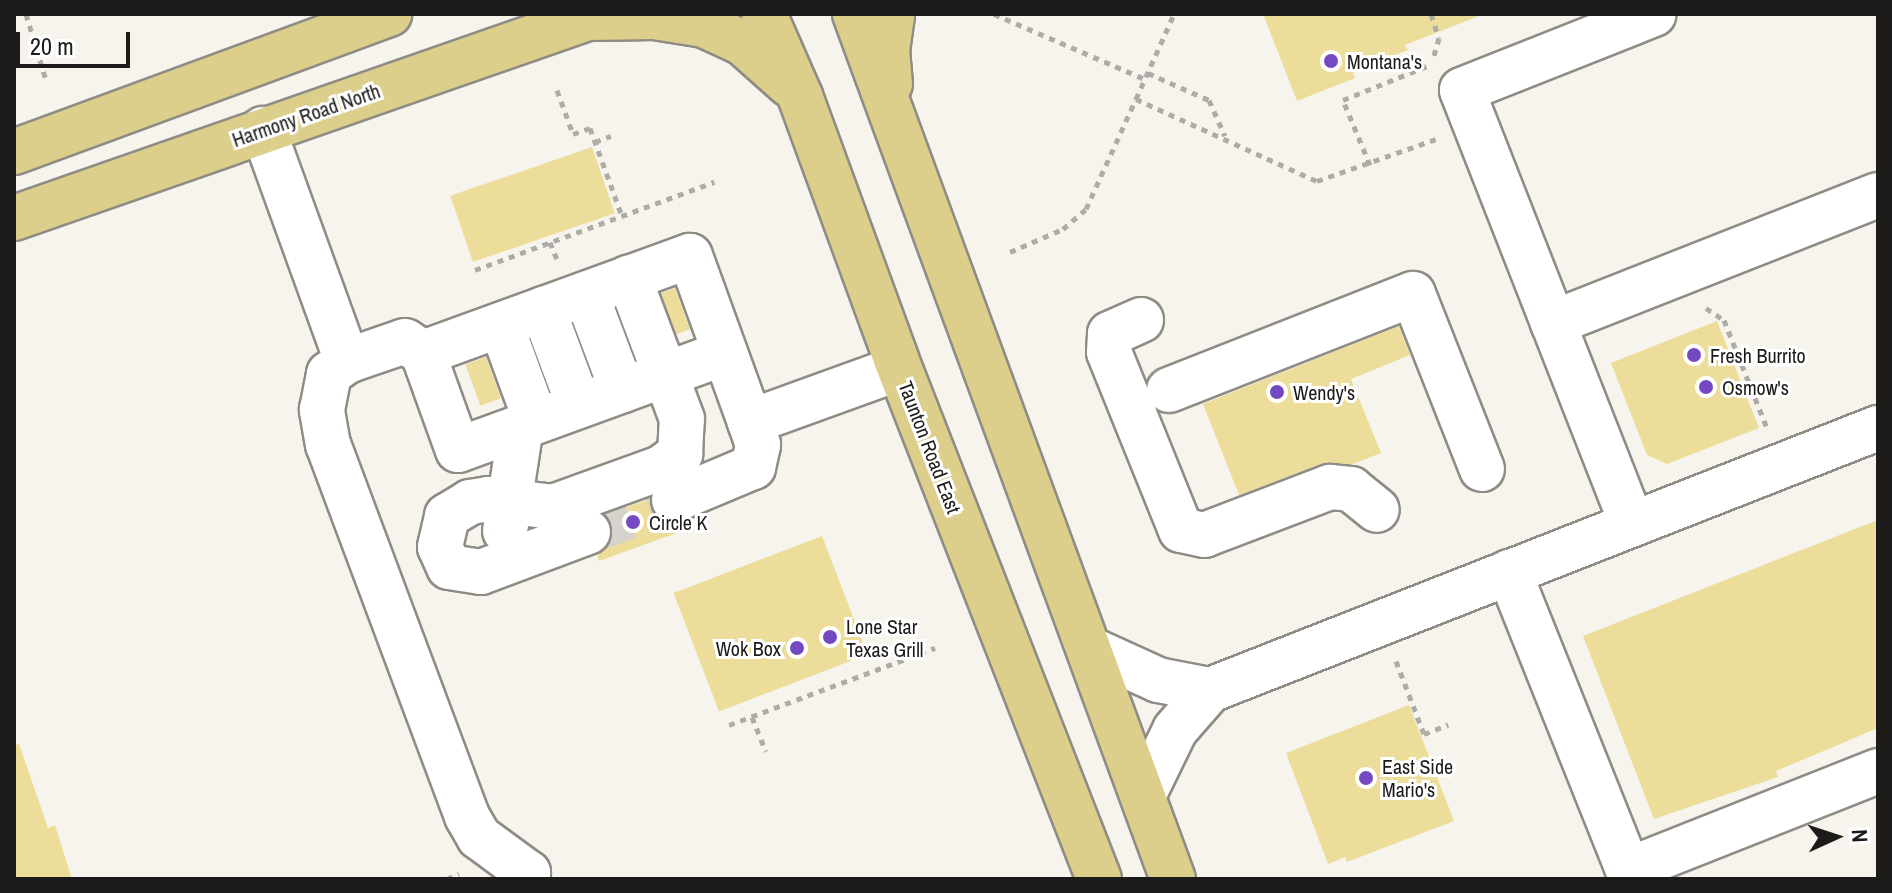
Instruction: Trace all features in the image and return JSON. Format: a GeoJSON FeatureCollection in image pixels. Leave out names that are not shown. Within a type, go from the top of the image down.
{"type":"FeatureCollection","features":[{"type":"Feature","properties":{"kind":"main road"},"geometry":{"type":"LineString","coordinates":[[14,152],[389,14]]}},
{"type":"Feature","properties":{"kind":"main road","name":"Taunton Road East"},"geometry":{"type":"LineString","coordinates":[[764,14],[800,96],[899,368],[1099,879]]}},
{"type":"Feature","properties":{"kind":"main road"},"geometry":{"type":"LineString","coordinates":[[855,14],[1173,879]]}},
{"type":"Feature","properties":{"kind":"main road"},"geometry":{"type":"LineString","coordinates":[[892,14],[887,51],[893,118]]}},
{"type":"Feature","properties":{"kind":"main road","name":"Harmony Road North"},"geometry":{"type":"LineString","coordinates":[[14,218],[594,16],[654,17],[704,25],[743,43],[800,96]]}},
{"type":"Feature","properties":{"kind":"lane"},"geometry":{"type":"LineString","coordinates":[[1632,524],[1462,90],[1654,14]]}},
{"type":"Feature","properties":{"kind":"lane"},"geometry":{"type":"LineString","coordinates":[[263,129],[347,361]]}},
{"type":"Feature","properties":{"kind":"lane"},"geometry":{"type":"LineString","coordinates":[[1553,323],[1878,195]]}},
{"type":"Feature","properties":{"kind":"lane"},"geometry":{"type":"LineString","coordinates":[[423,353],[690,256],[758,445],[753,467],[674,500]]}},
{"type":"Feature","properties":{"kind":"lane"},"geometry":{"type":"LineString","coordinates":[[588,532],[494,567],[468,572],[449,567],[440,547],[441,526],[456,508],[470,502],[553,507],[672,463],[684,430],[629,278]]}},
{"type":"Feature","properties":{"kind":"lane"},"geometry":{"type":"LineString","coordinates":[[586,294],[622,390]]}},
{"type":"Feature","properties":{"kind":"lane"},"geometry":{"type":"LineString","coordinates":[[1169,390],[1413,294],[1482,469]]}},
{"type":"Feature","properties":{"kind":"lane"},"geometry":{"type":"LineString","coordinates":[[543,309],[579,406]]}},
{"type":"Feature","properties":{"kind":"lane"},"geometry":{"type":"LineString","coordinates":[[1141,320],[1110,334],[1109,352],[1181,530],[1209,533],[1330,487],[1351,489],[1377,510]]}},
{"type":"Feature","properties":{"kind":"lane"},"geometry":{"type":"LineString","coordinates":[[494,567],[502,553],[528,424],[501,325]]}},
{"type":"Feature","properties":{"kind":"lane"},"geometry":{"type":"LineString","coordinates":[[525,879],[528,873],[479,837],[467,816],[334,464],[323,395],[329,374],[347,361],[405,341],[423,353],[458,450],[725,353]]}},
{"type":"Feature","properties":{"kind":"lane"},"geometry":{"type":"LineString","coordinates":[[750,422],[899,368]]}},
{"type":"Feature","properties":{"kind":"lane"},"geometry":{"type":"LineString","coordinates":[[1143,796],[1175,730],[1210,690],[1878,428]]}},
{"type":"Feature","properties":{"kind":"lane"},"geometry":{"type":"LineString","coordinates":[[1509,572],[1630,874],[1878,771]]}},
{"type":"Feature","properties":{"kind":"lane"},"geometry":{"type":"LineString","coordinates":[[1090,649],[1158,680],[1210,690]]}},
{"type":"Feature","properties":{"kind":"path"},"geometry":{"type":"LineString","coordinates":[[26,14],[46,80]]}},
{"type":"Feature","properties":{"kind":"path"},"geometry":{"type":"LineString","coordinates":[[994,14],[1209,100],[1225,136]]}},
{"type":"Feature","properties":{"kind":"path"},"geometry":{"type":"LineString","coordinates":[[1010,252],[1063,229],[1086,209],[1174,14]]}},
{"type":"Feature","properties":{"kind":"path"},"geometry":{"type":"LineString","coordinates":[[1370,165],[1343,100],[1391,84],[1431,63],[1439,38],[1431,14]]}},
{"type":"Feature","properties":{"kind":"path"},"geometry":{"type":"LineString","coordinates":[[557,90],[573,134],[590,128],[622,216]]}},
{"type":"Feature","properties":{"kind":"path"},"geometry":{"type":"LineString","coordinates":[[1136,99],[1225,136],[1317,181],[1370,165],[1453,133]]}},
{"type":"Feature","properties":{"kind":"path"},"geometry":{"type":"LineString","coordinates":[[595,142],[611,136]]}},
{"type":"Feature","properties":{"kind":"path"},"geometry":{"type":"LineString","coordinates":[[475,270],[714,182]]}},
{"type":"Feature","properties":{"kind":"path"},"geometry":{"type":"LineString","coordinates":[[1695,300],[1724,320],[1765,424]]}},
{"type":"Feature","properties":{"kind":"path"},"geometry":{"type":"LineString","coordinates":[[1745,373],[1753,369]]}},
{"type":"Feature","properties":{"kind":"path"},"geometry":{"type":"LineString","coordinates":[[729,725],[935,648]]}},
{"type":"Feature","properties":{"kind":"path"},"geometry":{"type":"LineString","coordinates":[[1400,671],[1424,734],[1448,725]]}},
{"type":"Feature","properties":{"kind":"path"},"geometry":{"type":"LineString","coordinates":[[752,717],[766,751]]}},
{"type":"Feature","properties":{"kind":"building","name":"Montana's"},"geometry":{"type":"Polygon","coordinates":[[[1263,14],[1479,16],[1405,45],[1408,50],[1353,72],[1355,78],[1297,101],[1263,14]]]}},
{"type":"Feature","properties":{"kind":"building"},"geometry":{"type":"Polygon","coordinates":[[[592,147],[615,213],[473,262],[450,196],[592,147]]]}},
{"type":"Feature","properties":{"kind":"building"},"geometry":{"type":"Polygon","coordinates":[[[675,288],[690,329],[676,334],[661,293],[675,288]]]}},
{"type":"Feature","properties":{"kind":"building"},"geometry":{"type":"Polygon","coordinates":[[[1717,321],[1759,428],[1667,464],[1647,455],[1611,363],[1717,321]]]}},
{"type":"Feature","properties":{"kind":"building"},"geometry":{"type":"Polygon","coordinates":[[[1399,326],[1410,355],[1351,379],[1381,453],[1353,464],[1321,464],[1239,495],[1203,404],[1399,326]]]}},
{"type":"Feature","properties":{"kind":"building"},"geometry":{"type":"Polygon","coordinates":[[[486,357],[501,398],[480,406],[465,365],[486,357]]]}},
{"type":"Feature","properties":{"kind":"building"},"geometry":{"type":"Polygon","coordinates":[[[649,499],[658,519],[682,523],[685,530],[599,561],[597,555],[613,535],[605,515],[649,499]]]}},
{"type":"Feature","properties":{"kind":"building"},"geometry":{"type":"Polygon","coordinates":[[[1878,520],[1878,728],[1776,771],[1778,777],[1654,819],[1583,636],[1878,520]]]}},
{"type":"Feature","properties":{"kind":"building"},"geometry":{"type":"Polygon","coordinates":[[[822,536],[868,655],[719,712],[674,593],[822,536]]]}},
{"type":"Feature","properties":{"kind":"building","name":"East Side Mario's"},"geometry":{"type":"Polygon","coordinates":[[[1409,705],[1454,821],[1347,862],[1345,857],[1328,864],[1286,753],[1409,705]]]}},
{"type":"Feature","properties":{"kind":"building"},"geometry":{"type":"Polygon","coordinates":[[[19,744],[48,828],[55,825],[72,879],[14,879],[14,745],[19,744]]]}},
{"type":"Feature","properties":{"kind":"tunnel"},"geometry":{"type":"LineString","coordinates":[[588,532],[674,500]]}},
{"type":"Feature","properties":{"kind":"place","name":"Montana's"},"geometry":{"type":"Point","coordinates":[1331,61]}},
{"type":"Feature","properties":{"kind":"place","name":"Fresh Burrito"},"geometry":{"type":"Point","coordinates":[1694,355]}},
{"type":"Feature","properties":{"kind":"place","name":"Osmow's"},"geometry":{"type":"Point","coordinates":[1706,387]}},
{"type":"Feature","properties":{"kind":"place","name":"Wendy's"},"geometry":{"type":"Point","coordinates":[1277,392]}},
{"type":"Feature","properties":{"kind":"place","name":"Circle K"},"geometry":{"type":"Point","coordinates":[633,522]}},
{"type":"Feature","properties":{"kind":"place","name":"Lone Star Texas Grill"},"geometry":{"type":"Point","coordinates":[830,637]}},
{"type":"Feature","properties":{"kind":"place","name":"Wok Box"},"geometry":{"type":"Point","coordinates":[797,648]}},
{"type":"Feature","properties":{"kind":"place","name":"East Side Mario's"},"geometry":{"type":"Point","coordinates":[1366,778]}}]}
